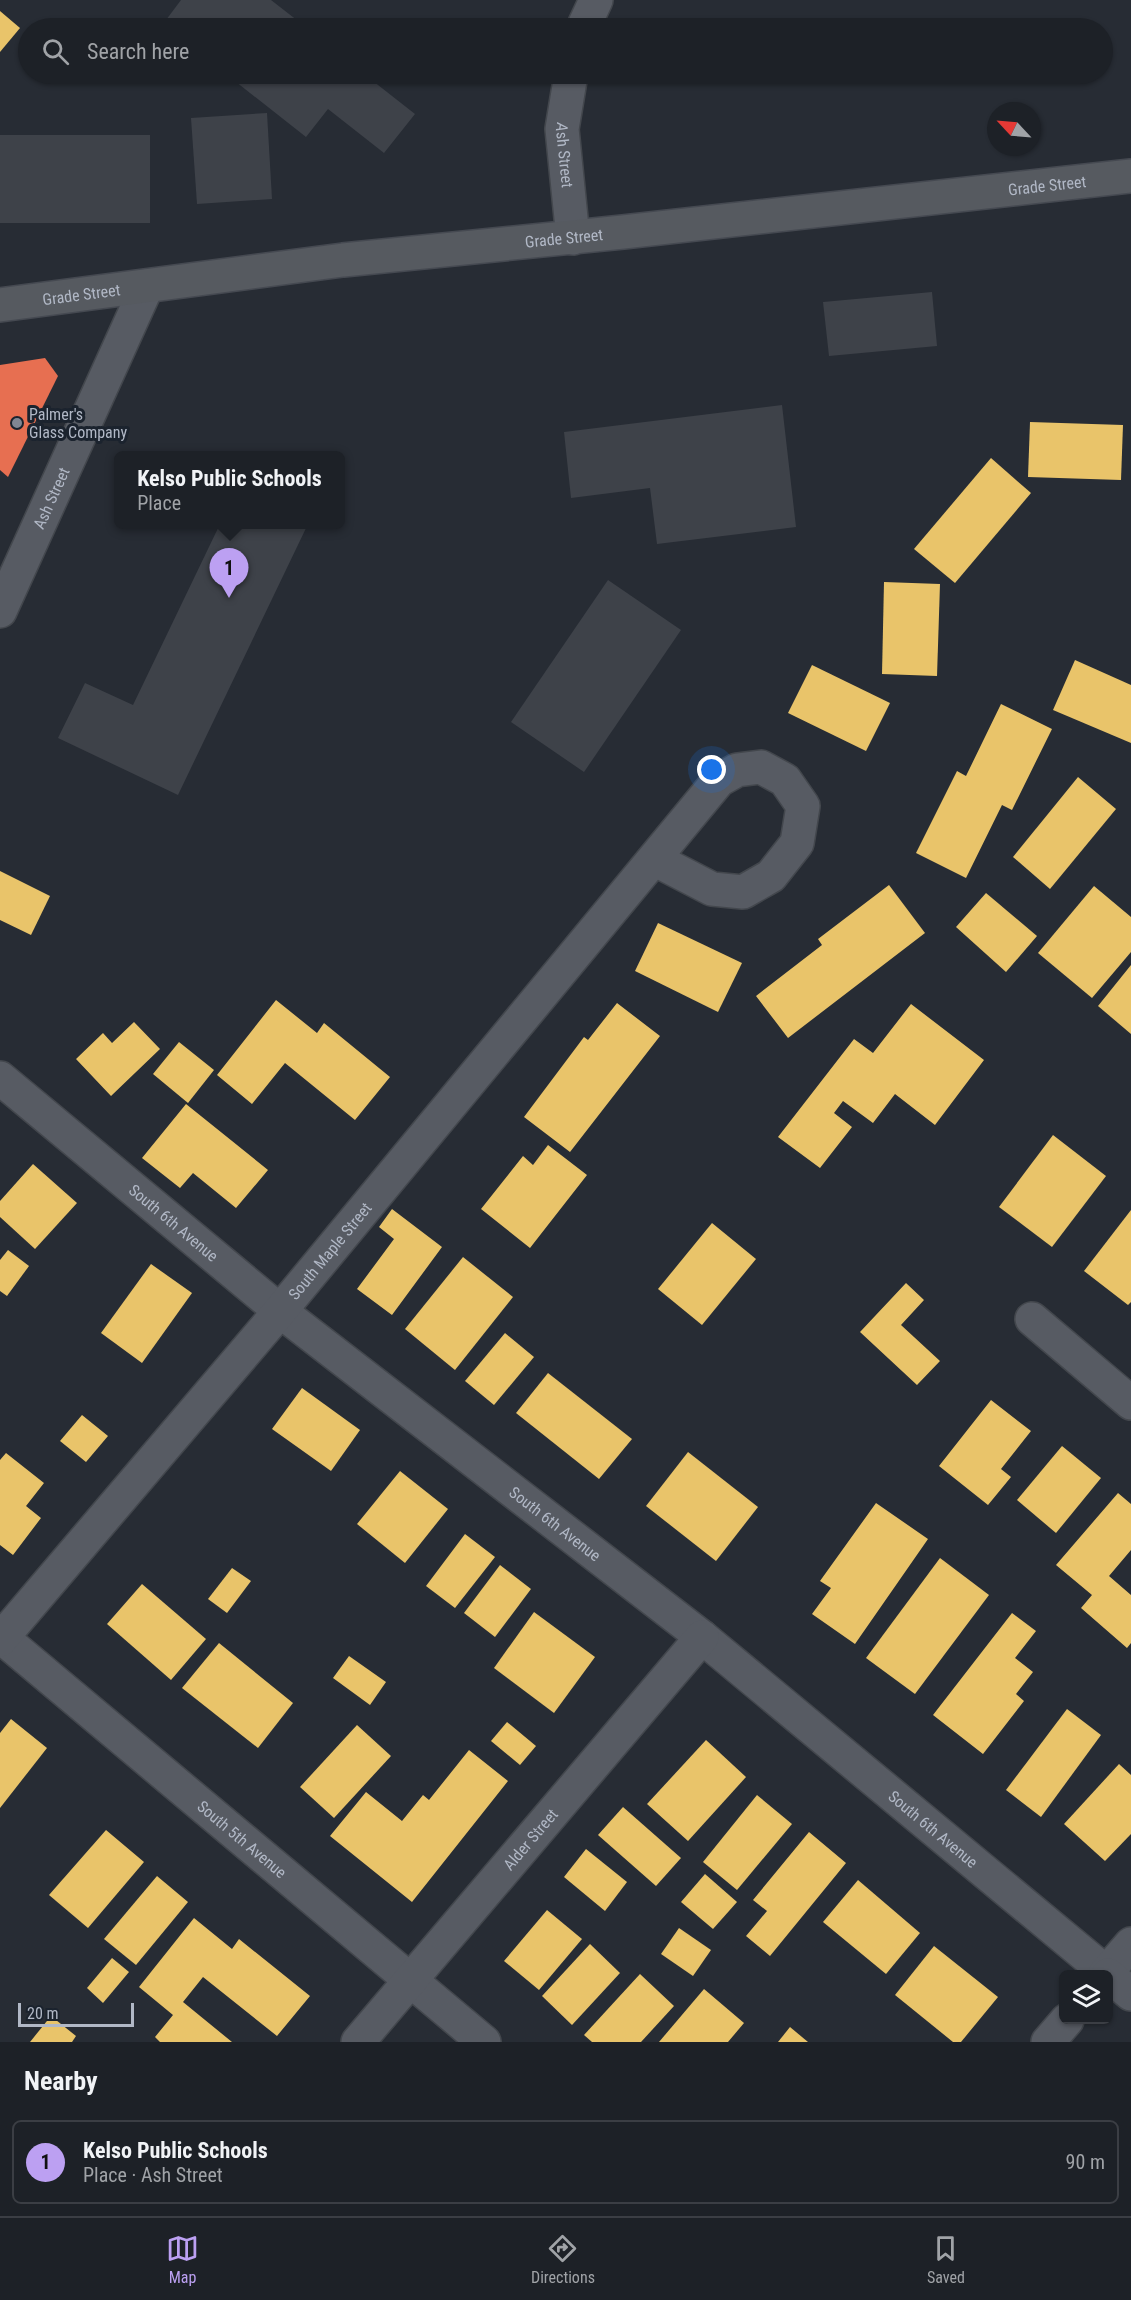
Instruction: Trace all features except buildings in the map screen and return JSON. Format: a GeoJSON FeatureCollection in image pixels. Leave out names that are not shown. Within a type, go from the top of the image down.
{"type":"FeatureCollection","features":[{"type":"Feature","properties":{"kind":"main road","name":"Grade Street"},"geometry":{"type":"LineString","coordinates":[[0,305],[343,260],[1131,176]]}},
{"type":"Feature","properties":{"kind":"street"},"geometry":{"type":"LineString","coordinates":[[588,18],[596,0]]}},
{"type":"Feature","properties":{"kind":"street","name":"Ash Street"},"geometry":{"type":"LineString","coordinates":[[569,84],[561,129],[573,237]]}},
{"type":"Feature","properties":{"kind":"street","name":"Ash Street"},"geometry":{"type":"LineString","coordinates":[[0,611],[147,286]]}},
{"type":"Feature","properties":{"kind":"street","name":"South Maple Street"},"geometry":{"type":"LineString","coordinates":[[1,1638],[280,1311],[654,859]]}},
{"type":"Feature","properties":{"kind":"street","name":"South 6th Avenue"},"geometry":{"type":"LineString","coordinates":[[0,1078],[280,1311],[702,1637],[1102,1970]]}},
{"type":"Feature","properties":{"kind":"street"},"geometry":{"type":"LineString","coordinates":[[1032,1319],[1131,1403]]}},
{"type":"Feature","properties":{"kind":"street","name":"Alder Street"},"geometry":{"type":"LineString","coordinates":[[358,2042],[702,1637]]}},
{"type":"Feature","properties":{"kind":"street","name":"South 5th Avenue"},"geometry":{"type":"LineString","coordinates":[[1,1638],[412,1979],[484,2042]]}},
{"type":"Feature","properties":{"kind":"street"},"geometry":{"type":"LineString","coordinates":[[1113,1976],[1131,1944]]}},
{"type":"Feature","properties":{"kind":"street"},"geometry":{"type":"LineString","coordinates":[[1048,2042],[1063,2024]]}},
{"type":"Feature","properties":{"kind":"place","name":"Palmer's Glass Company"},"geometry":{"type":"Point","coordinates":[17,423]}},
{"type":"Feature","properties":{"kind":"place","name":"Kelso Public Schools"},"geometry":{"type":"Point","coordinates":[229,598]}}]}
